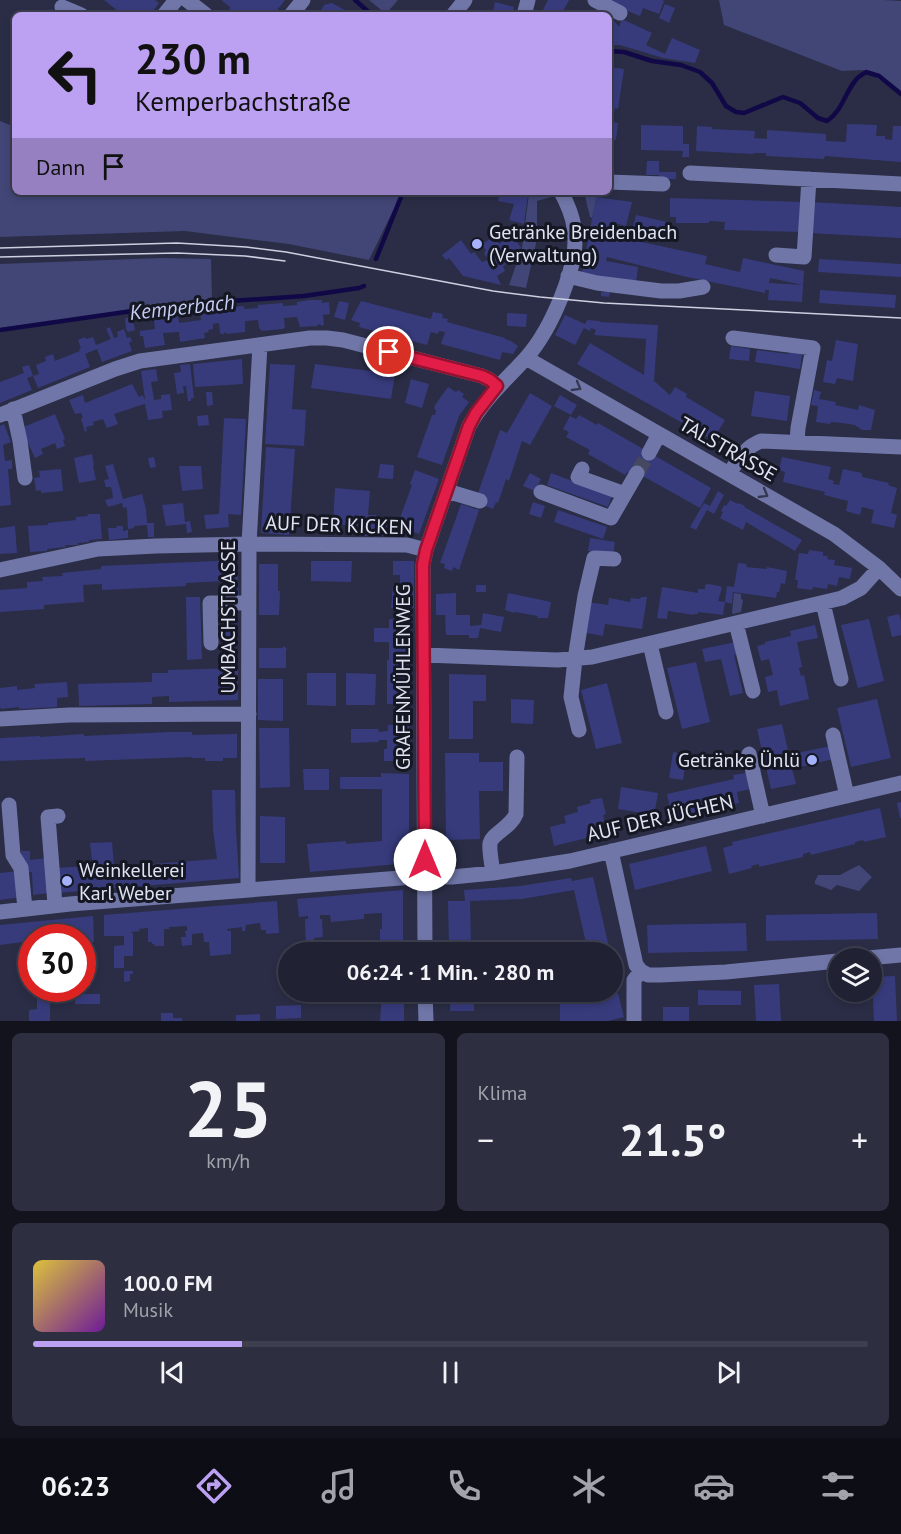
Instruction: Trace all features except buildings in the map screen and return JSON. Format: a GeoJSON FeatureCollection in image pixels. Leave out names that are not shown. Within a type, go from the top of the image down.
{"type":"FeatureCollection","features":[{"type":"Feature","properties":{"kind":"street"},"geometry":{"type":"LineString","coordinates":[[155,12],[165,0]]}},
{"type":"Feature","properties":{"kind":"street"},"geometry":{"type":"LineString","coordinates":[[166,12],[176,0]]}},
{"type":"Feature","properties":{"kind":"street"},"geometry":{"type":"LineString","coordinates":[[187,0],[202,12]]}},
{"type":"Feature","properties":{"kind":"street"},"geometry":{"type":"LineString","coordinates":[[293,12],[303,0]]}},
{"type":"Feature","properties":{"kind":"street"},"geometry":{"type":"LineString","coordinates":[[455,12],[465,0]]}},
{"type":"Feature","properties":{"kind":"street"},"geometry":{"type":"LineString","coordinates":[[595,0],[620,13]]}},
{"type":"Feature","properties":{"kind":"street"},"geometry":{"type":"LineString","coordinates":[[62,7],[74,12]]}},
{"type":"Feature","properties":{"kind":"street"},"geometry":{"type":"LineString","coordinates":[[690,173],[901,184]]}},
{"type":"Feature","properties":{"kind":"street"},"geometry":{"type":"LineString","coordinates":[[776,255],[804,257],[809,179]]}},
{"type":"Feature","properties":{"kind":"street"},"geometry":{"type":"LineString","coordinates":[[612,182],[663,184]]}},
{"type":"Feature","properties":{"kind":"street","name":"GRAFENMÜHLENWEG"},"geometry":{"type":"LineString","coordinates":[[425,942],[423,565],[426,550],[469,426],[497,386],[526,358],[544,333],[556,308],[568,276],[575,245],[575,228],[571,212],[562,195]]}},
{"type":"Feature","properties":{"kind":"street"},"geometry":{"type":"LineString","coordinates":[[568,276],[597,283],[661,291],[703,287]]}},
{"type":"Feature","properties":{"kind":"street"},"geometry":{"type":"LineString","coordinates":[[25,478],[20,441],[7,412],[140,361],[309,338],[343,340],[482,376],[497,386]]}},
{"type":"Feature","properties":{"kind":"street"},"geometry":{"type":"LineString","coordinates":[[733,338],[813,348],[797,442]]}},
{"type":"Feature","properties":{"kind":"street","name":"UMBACHSTRASSE"},"geometry":{"type":"LineString","coordinates":[[248,890],[249,544],[260,345]]}},
{"type":"Feature","properties":{"kind":"street","name":"TALSTRASSE"},"geometry":{"type":"LineString","coordinates":[[526,358],[834,534],[879,568],[901,589]]}},
{"type":"Feature","properties":{"kind":"street"},"geometry":{"type":"LineString","coordinates":[[649,453],[660,434]]}},
{"type":"Feature","properties":{"kind":"street"},"geometry":{"type":"LineString","coordinates":[[729,474],[738,459],[753,444],[761,441],[901,447]]}},
{"type":"Feature","properties":{"kind":"street"},"geometry":{"type":"LineString","coordinates":[[582,469],[578,477],[625,494]]}},
{"type":"Feature","properties":{"kind":"street"},"geometry":{"type":"LineString","coordinates":[[541,492],[610,518],[638,473]]}},
{"type":"Feature","properties":{"kind":"street"},"geometry":{"type":"LineString","coordinates":[[447,491],[480,501]]}},
{"type":"Feature","properties":{"kind":"street","name":"AUF DER KICKEN"},"geometry":{"type":"LineString","coordinates":[[0,570],[98,549],[156,546],[407,545],[426,550]]}},
{"type":"Feature","properties":{"kind":"street"},"geometry":{"type":"LineString","coordinates":[[579,730],[571,697],[585,596],[594,558],[614,559]]}},
{"type":"Feature","properties":{"kind":"street"},"geometry":{"type":"LineString","coordinates":[[424,655],[510,659],[592,657],[823,603],[852,594],[861,588],[879,568]]}},
{"type":"Feature","properties":{"kind":"street"},"geometry":{"type":"LineString","coordinates":[[211,643],[210,603],[249,603]]}},
{"type":"Feature","properties":{"kind":"street"},"geometry":{"type":"LineString","coordinates":[[823,603],[841,679]]}},
{"type":"Feature","properties":{"kind":"street"},"geometry":{"type":"LineString","coordinates":[[736,624],[753,692]]}},
{"type":"Feature","properties":{"kind":"street"},"geometry":{"type":"LineString","coordinates":[[650,644],[666,712]]}},
{"type":"Feature","properties":{"kind":"street"},"geometry":{"type":"LineString","coordinates":[[0,720],[69,715],[249,714]]}},
{"type":"Feature","properties":{"kind":"street"},"geometry":{"type":"LineString","coordinates":[[833,735],[847,796]]}},
{"type":"Feature","properties":{"kind":"street"},"geometry":{"type":"LineString","coordinates":[[749,754],[763,816]]}},
{"type":"Feature","properties":{"kind":"street"},"geometry":{"type":"LineString","coordinates":[[493,873],[490,844],[492,839],[513,821],[516,814],[517,757]]}},
{"type":"Feature","properties":{"kind":"street","name":"AUF DER JÜCHEN"},"geometry":{"type":"LineString","coordinates":[[0,912],[56,905],[493,873],[570,861],[901,783]]}},
{"type":"Feature","properties":{"kind":"street"},"geometry":{"type":"LineString","coordinates":[[9,805],[13,855],[21,868],[25,909]]}},
{"type":"Feature","properties":{"kind":"street"},"geometry":{"type":"LineString","coordinates":[[56,905],[48,817],[58,816]]}},
{"type":"Feature","properties":{"kind":"street"},"geometry":{"type":"LineString","coordinates":[[611,851],[636,965],[644,973],[660,975],[726,972],[828,962]]}},
{"type":"Feature","properties":{"kind":"street"},"geometry":{"type":"LineString","coordinates":[[882,957],[901,956]]}},
{"type":"Feature","properties":{"kind":"street"},"geometry":{"type":"LineString","coordinates":[[634,1021],[634,980],[644,973]]}},
{"type":"Feature","properties":{"kind":"street"},"geometry":{"type":"LineString","coordinates":[[425,1002],[426,1021]]}},
{"type":"Feature","properties":{"kind":"shaded area"},"geometry":{"type":"Polygon","coordinates":[[[369,0],[398,0],[388,12],[384,12],[369,0]]]}},
{"type":"Feature","properties":{"kind":"shaded area"},"geometry":{"type":"Polygon","coordinates":[[[719,0],[901,1],[901,92],[863,70],[842,71],[724,25],[719,0]]]}},
{"type":"Feature","properties":{"kind":"shaded area"},"geometry":{"type":"Polygon","coordinates":[[[0,121],[12,126],[12,195],[401,195],[369,260],[289,244],[185,231],[0,237],[0,121]]]}},
{"type":"Feature","properties":{"kind":"shaded area"},"geometry":{"type":"Polygon","coordinates":[[[529,195],[550,195],[551,197],[537,201],[537,239],[526,288],[509,285],[522,248],[529,195]]]}},
{"type":"Feature","properties":{"kind":"shaded area"},"geometry":{"type":"Polygon","coordinates":[[[585,195],[597,195],[592,218],[585,195]]]}},
{"type":"Feature","properties":{"kind":"shaded area"},"geometry":{"type":"Polygon","coordinates":[[[161,258],[211,259],[212,299],[0,328],[0,264],[161,258]]]}},
{"type":"Feature","properties":{"kind":"shaded area"},"geometry":{"type":"Polygon","coordinates":[[[734,593],[741,594],[743,600],[741,612],[733,614],[732,612],[734,593]]]}},
{"type":"Feature","properties":{"kind":"shaded area"},"geometry":{"type":"Polygon","coordinates":[[[859,865],[872,877],[859,891],[837,885],[831,890],[815,884],[818,875],[840,875],[859,865]]]}},
{"type":"Feature","properties":{"kind":"waterway"},"geometry":{"type":"LineString","coordinates":[[355,0],[369,12]]}},
{"type":"Feature","properties":{"kind":"waterway"},"geometry":{"type":"LineString","coordinates":[[612,51],[681,65],[700,72],[712,83],[726,106],[736,112],[744,113],[783,97],[800,103],[818,118],[827,121],[840,108],[858,77],[866,72],[879,76],[901,94]]}},
{"type":"Feature","properties":{"kind":"waterway","name":"Kemperbach"},"geometry":{"type":"LineString","coordinates":[[376,259],[402,195]]}},
{"type":"Feature","properties":{"kind":"waterway","name":"Kemperbach"},"geometry":{"type":"LineString","coordinates":[[0,330],[174,305],[304,296],[364,286]]}},
{"type":"Feature","properties":{"kind":"tunnel"},"geometry":{"type":"LineString","coordinates":[[637,473],[649,453]]}},
{"type":"Feature","properties":{"kind":"tram line"},"geometry":{"type":"LineString","coordinates":[[0,248],[177,243],[246,247],[286,252],[493,291],[540,297],[604,303],[901,318]]}},
{"type":"Feature","properties":{"kind":"tram line"},"geometry":{"type":"LineString","coordinates":[[0,257],[177,253],[245,256],[285,261]]}},
{"type":"Feature","properties":{"kind":"place","name":"Getränke Breidenbach (Verwaltung)"},"geometry":{"type":"Point","coordinates":[477,244]}},
{"type":"Feature","properties":{"kind":"place","name":"Getränke Ünlü"},"geometry":{"type":"Point","coordinates":[812,760]}},
{"type":"Feature","properties":{"kind":"place","name":"Weinkellerei Karl Weber"},"geometry":{"type":"Point","coordinates":[67,881]}},
{"type":"Feature","properties":{"kind":"route"},"geometry":{"type":"LineString","coordinates":[[389,352],[482,376],[497,386],[469,426],[426,550],[423,565],[425,860]]}}]}
